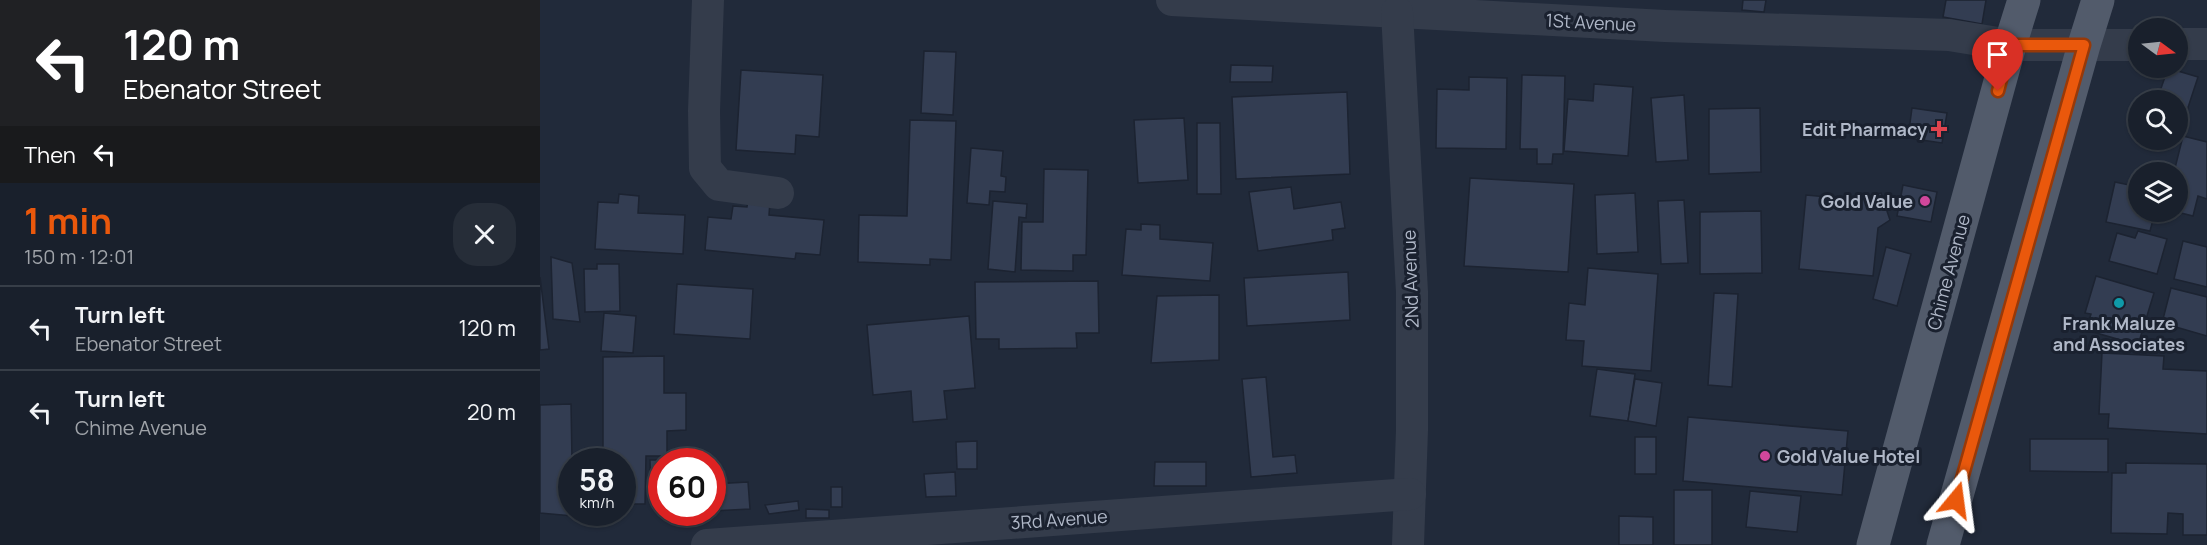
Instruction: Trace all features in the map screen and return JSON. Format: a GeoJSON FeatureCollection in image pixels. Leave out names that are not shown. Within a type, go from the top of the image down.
{"type":"FeatureCollection","features":[{"type":"Feature","properties":{"kind":"main road","name":"Chime Avenue"},"geometry":{"type":"LineString","coordinates":[[1874,545],[2024,0]]}},
{"type":"Feature","properties":{"kind":"main road"},"geometry":{"type":"LineString","coordinates":[[1943,545],[2098,0]]}},
{"type":"Feature","properties":{"kind":"street"},"geometry":{"type":"LineString","coordinates":[[708,0],[704,111],[705,168],[719,185],[778,193]]}},
{"type":"Feature","properties":{"kind":"street","name":"1St Avenue"},"geometry":{"type":"LineString","coordinates":[[1172,0],[1665,26],[1949,35],[2010,45],[2128,45]]}},
{"type":"Feature","properties":{"kind":"street","name":"2Nd Avenue"},"geometry":{"type":"LineString","coordinates":[[1397,12],[1412,292],[1408,545]]}},
{"type":"Feature","properties":{"kind":"street"},"geometry":{"type":"LineString","coordinates":[[2188,44],[2207,44]]}},
{"type":"Feature","properties":{"kind":"street","name":"3Rd Avenue"},"geometry":{"type":"LineString","coordinates":[[707,545],[1410,494]]}},
{"type":"Feature","properties":{"kind":"building"},"geometry":{"type":"Polygon","coordinates":[[[1743,0],[1766,0],[1764,12],[1742,10],[1743,0]]]}},
{"type":"Feature","properties":{"kind":"building"},"geometry":{"type":"Polygon","coordinates":[[[1946,0],[1986,0],[1982,24],[1943,17],[1946,0]]]}},
{"type":"Feature","properties":{"kind":"building"},"geometry":{"type":"Polygon","coordinates":[[[924,51],[956,52],[953,115],[921,113],[924,51]]]}},
{"type":"Feature","properties":{"kind":"building"},"geometry":{"type":"Polygon","coordinates":[[[1231,65],[1273,66],[1272,82],[1230,82],[1231,65]]]}},
{"type":"Feature","properties":{"kind":"building"},"geometry":{"type":"Polygon","coordinates":[[[741,70],[823,75],[819,137],[796,135],[795,154],[736,150],[741,70]]]}},
{"type":"Feature","properties":{"kind":"building"},"geometry":{"type":"Polygon","coordinates":[[[2188,74],[2198,77],[2188,108],[2188,90],[2160,90],[2165,78],[2188,78],[2188,74]]]}},
{"type":"Feature","properties":{"kind":"building"},"geometry":{"type":"Polygon","coordinates":[[[1522,75],[1565,76],[1563,154],[1553,154],[1552,164],[1537,164],[1537,149],[1520,149],[1522,75]]]}},
{"type":"Feature","properties":{"kind":"building"},"geometry":{"type":"Polygon","coordinates":[[[1469,77],[1507,78],[1506,149],[1436,148],[1437,89],[1469,90],[1469,77]]]}},
{"type":"Feature","properties":{"kind":"building"},"geometry":{"type":"Polygon","coordinates":[[[1594,84],[1633,87],[1628,156],[1564,151],[1568,99],[1593,101],[1594,84]]]}},
{"type":"Feature","properties":{"kind":"building"},"geometry":{"type":"Polygon","coordinates":[[[1347,92],[1350,174],[1236,179],[1232,97],[1347,92]]]}},
{"type":"Feature","properties":{"kind":"building"},"geometry":{"type":"Polygon","coordinates":[[[1684,95],[1688,160],[1656,162],[1651,98],[1684,95]]]}},
{"type":"Feature","properties":{"kind":"building"},"geometry":{"type":"Polygon","coordinates":[[[1760,108],[1761,172],[1709,174],[1709,109],[1760,108]]]}},
{"type":"Feature","properties":{"kind":"building"},"geometry":{"type":"Polygon","coordinates":[[[1912,108],[1947,113],[1942,143],[1908,138],[1912,108]]]}},
{"type":"Feature","properties":{"kind":"building"},"geometry":{"type":"Polygon","coordinates":[[[1184,118],[1188,180],[1138,183],[1134,120],[1184,118]]]}},
{"type":"Feature","properties":{"kind":"building"},"geometry":{"type":"Polygon","coordinates":[[[910,120],[956,121],[951,260],[930,259],[930,265],[858,262],[859,215],[907,216],[910,120]]]}},
{"type":"Feature","properties":{"kind":"building"},"geometry":{"type":"Polygon","coordinates":[[[1197,123],[1220,123],[1221,194],[1197,194],[1197,123]]]}},
{"type":"Feature","properties":{"kind":"building"},"geometry":{"type":"Polygon","coordinates":[[[2188,137],[2207,142],[2207,199],[2198,196],[2193,216],[2188,215],[2188,162],[2176,162],[2180,150],[2188,150],[2188,137]]]}},
{"type":"Feature","properties":{"kind":"building"},"geometry":{"type":"Polygon","coordinates":[[[971,148],[1003,151],[1001,176],[1006,177],[1005,192],[990,191],[989,205],[967,203],[971,148]]]}},
{"type":"Feature","properties":{"kind":"building"},"geometry":{"type":"Polygon","coordinates":[[[1044,169],[1088,170],[1086,255],[1073,255],[1073,271],[1021,270],[1022,222],[1043,222],[1044,169]]]}},
{"type":"Feature","properties":{"kind":"building"},"geometry":{"type":"Polygon","coordinates":[[[1470,178],[1574,184],[1568,272],[1464,266],[1470,178]]]}},
{"type":"Feature","properties":{"kind":"building"},"geometry":{"type":"Polygon","coordinates":[[[2115,182],[2128,185],[2128,222],[2152,222],[2150,231],[2106,222],[2115,182]]]}},
{"type":"Feature","properties":{"kind":"building"},"geometry":{"type":"Polygon","coordinates":[[[1903,185],[1937,192],[1931,222],[1897,216],[1903,185]]]}},
{"type":"Feature","properties":{"kind":"building"},"geometry":{"type":"Polygon","coordinates":[[[1291,187],[1294,209],[1341,202],[1345,228],[1332,230],[1333,240],[1258,251],[1249,192],[1291,187]]]}},
{"type":"Feature","properties":{"kind":"building"},"geometry":{"type":"Polygon","coordinates":[[[1635,193],[1638,252],[1597,254],[1595,195],[1635,193]]]}},
{"type":"Feature","properties":{"kind":"building"},"geometry":{"type":"Polygon","coordinates":[[[1881,193],[1890,220],[1878,228],[1873,276],[1799,269],[1806,195],[1861,200],[1881,193]]]}},
{"type":"Feature","properties":{"kind":"building"},"geometry":{"type":"Polygon","coordinates":[[[619,194],[639,196],[638,213],[685,215],[683,254],[595,249],[598,202],[618,203],[619,194]]]}},
{"type":"Feature","properties":{"kind":"building"},"geometry":{"type":"Polygon","coordinates":[[[748,199],[770,201],[769,215],[824,220],[820,255],[796,253],[795,259],[705,250],[708,217],[731,219],[733,206],[747,207],[748,199]]]}},
{"type":"Feature","properties":{"kind":"building"},"geometry":{"type":"Polygon","coordinates":[[[1684,200],[1688,263],[1661,264],[1658,201],[1684,200]]]}},
{"type":"Feature","properties":{"kind":"building"},"geometry":{"type":"Polygon","coordinates":[[[993,201],[1027,204],[1026,218],[1019,217],[1015,272],[988,269],[993,201]]]}},
{"type":"Feature","properties":{"kind":"building"},"geometry":{"type":"Polygon","coordinates":[[[1761,211],[1762,273],[1700,274],[1700,212],[1761,211]]]}},
{"type":"Feature","properties":{"kind":"building"},"geometry":{"type":"Polygon","coordinates":[[[1141,224],[1160,225],[1160,239],[1213,243],[1210,281],[1122,275],[1126,229],[1141,230],[1141,224]]]}},
{"type":"Feature","properties":{"kind":"building"},"geometry":{"type":"Polygon","coordinates":[[[2138,231],[2167,239],[2157,274],[2109,261],[2117,233],[2135,238],[2138,231]]]}},
{"type":"Feature","properties":{"kind":"building"},"geometry":{"type":"Polygon","coordinates":[[[2183,241],[2207,247],[2207,287],[2174,279],[2183,241]]]}},
{"type":"Feature","properties":{"kind":"building"},"geometry":{"type":"Polygon","coordinates":[[[1886,247],[1911,254],[1897,306],[1873,299],[1886,247]]]}},
{"type":"Feature","properties":{"kind":"building"},"geometry":{"type":"Polygon","coordinates":[[[551,257],[572,263],[580,322],[553,319],[551,257]]]}},
{"type":"Feature","properties":{"kind":"building"},"geometry":{"type":"Polygon","coordinates":[[[597,264],[619,264],[620,311],[585,312],[584,269],[597,269],[597,264]]]}},
{"type":"Feature","properties":{"kind":"building"},"geometry":{"type":"Polygon","coordinates":[[[1588,268],[1658,274],[1651,371],[1582,366],[1584,341],[1566,340],[1569,303],[1585,305],[1588,268]]]}},
{"type":"Feature","properties":{"kind":"building"},"geometry":{"type":"Polygon","coordinates":[[[1348,272],[1350,320],[1247,326],[1244,278],[1348,272]]]}},
{"type":"Feature","properties":{"kind":"building","name":"Frank Maluze and Associates"},"geometry":{"type":"Polygon","coordinates":[[[2096,276],[2154,293],[2138,345],[2086,330],[2091,314],[2085,313],[2096,276]]]}},
{"type":"Feature","properties":{"kind":"building"},"geometry":{"type":"Polygon","coordinates":[[[540,277],[549,349],[540,350],[540,277]]]}},
{"type":"Feature","properties":{"kind":"building"},"geometry":{"type":"Polygon","coordinates":[[[1098,281],[1099,333],[1076,333],[1077,348],[999,349],[999,339],[976,339],[975,282],[1098,281]]]}},
{"type":"Feature","properties":{"kind":"building"},"geometry":{"type":"Polygon","coordinates":[[[677,284],[753,289],[750,339],[674,334],[677,284]]]}},
{"type":"Feature","properties":{"kind":"building"},"geometry":{"type":"Polygon","coordinates":[[[2171,288],[2207,297],[2207,336],[2162,323],[2171,288]]]}},
{"type":"Feature","properties":{"kind":"building"},"geometry":{"type":"Polygon","coordinates":[[[1714,293],[1738,294],[1732,387],[1708,385],[1714,293]]]}},
{"type":"Feature","properties":{"kind":"building"},"geometry":{"type":"Polygon","coordinates":[[[1219,295],[1219,360],[1151,363],[1157,296],[1219,295]]]}},
{"type":"Feature","properties":{"kind":"building"},"geometry":{"type":"Polygon","coordinates":[[[604,313],[636,316],[633,353],[601,351],[604,313]]]}},
{"type":"Feature","properties":{"kind":"building"},"geometry":{"type":"Polygon","coordinates":[[[969,316],[975,388],[944,391],[947,419],[913,422],[911,391],[873,395],[867,325],[969,316]]]}},
{"type":"Feature","properties":{"kind":"building"},"geometry":{"type":"Polygon","coordinates":[[[2102,353],[2164,356],[2163,369],[2207,371],[2207,434],[2108,428],[2109,414],[2099,414],[2102,353]]]}},
{"type":"Feature","properties":{"kind":"building"},"geometry":{"type":"Polygon","coordinates":[[[664,356],[664,393],[686,393],[686,430],[667,431],[667,448],[648,448],[645,504],[636,504],[636,448],[603,448],[603,357],[664,356]]]}},
{"type":"Feature","properties":{"kind":"building"},"geometry":{"type":"Polygon","coordinates":[[[1597,369],[1635,374],[1628,421],[1590,416],[1597,369]]]}},
{"type":"Feature","properties":{"kind":"building"},"geometry":{"type":"Polygon","coordinates":[[[1266,377],[1273,457],[1295,455],[1297,473],[1251,477],[1242,379],[1266,377]]]}},
{"type":"Feature","properties":{"kind":"building"},"geometry":{"type":"Polygon","coordinates":[[[1635,379],[1662,383],[1656,426],[1628,421],[1635,379]]]}},
{"type":"Feature","properties":{"kind":"building"},"geometry":{"type":"Polygon","coordinates":[[[571,404],[572,448],[558,448],[558,515],[540,513],[540,405],[571,404]]]}},
{"type":"Feature","properties":{"kind":"building","name":"Gold Value Hotel"},"geometry":{"type":"Polygon","coordinates":[[[1688,417],[1848,431],[1842,495],[1683,481],[1688,417]]]}},
{"type":"Feature","properties":{"kind":"building"},"geometry":{"type":"Polygon","coordinates":[[[1635,437],[1656,437],[1656,474],[1635,474],[1635,437]]]}},
{"type":"Feature","properties":{"kind":"building"},"geometry":{"type":"Polygon","coordinates":[[[2030,439],[2108,439],[2108,472],[2030,471],[2030,439]]]}},
{"type":"Feature","properties":{"kind":"building"},"geometry":{"type":"Polygon","coordinates":[[[977,441],[977,469],[957,469],[956,442],[977,441]]]}},
{"type":"Feature","properties":{"kind":"building"},"geometry":{"type":"Polygon","coordinates":[[[1155,462],[1206,462],[1206,486],[1154,486],[1155,462]]]}},
{"type":"Feature","properties":{"kind":"building"},"geometry":{"type":"Polygon","coordinates":[[[2126,463],[2207,464],[2207,535],[2183,535],[2183,514],[2168,513],[2167,534],[2111,533],[2112,473],[2126,473],[2126,463]]]}},
{"type":"Feature","properties":{"kind":"building"},"geometry":{"type":"Polygon","coordinates":[[[955,472],[956,496],[926,497],[924,474],[955,472]]]}},
{"type":"Feature","properties":{"kind":"building"},"geometry":{"type":"Polygon","coordinates":[[[748,482],[750,509],[726,510],[726,483],[748,482]]]}},
{"type":"Feature","properties":{"kind":"building"},"geometry":{"type":"Polygon","coordinates":[[[831,487],[842,487],[842,507],[831,507],[831,487]]]}},
{"type":"Feature","properties":{"kind":"building"},"geometry":{"type":"Polygon","coordinates":[[[1674,490],[1712,490],[1712,545],[1674,545],[1674,490]]]}},
{"type":"Feature","properties":{"kind":"building"},"geometry":{"type":"Polygon","coordinates":[[[1750,491],[1801,496],[1797,532],[1746,527],[1750,491]]]}},
{"type":"Feature","properties":{"kind":"building"},"geometry":{"type":"Polygon","coordinates":[[[798,501],[799,510],[769,514],[765,505],[798,501]]]}},
{"type":"Feature","properties":{"kind":"building"},"geometry":{"type":"Polygon","coordinates":[[[806,509],[829,510],[829,518],[806,518],[806,509]]]}},
{"type":"Feature","properties":{"kind":"building"},"geometry":{"type":"Polygon","coordinates":[[[1619,516],[1653,517],[1653,545],[1619,545],[1619,516]]]}},
{"type":"Feature","properties":{"kind":"place","name":"Edit Pharmacy"},"geometry":{"type":"Point","coordinates":[1939,129]}},
{"type":"Feature","properties":{"kind":"place","name":"Gold Value"},"geometry":{"type":"Point","coordinates":[1925,201]}},
{"type":"Feature","properties":{"kind":"place","name":"Frank Maluze and Associates"},"geometry":{"type":"Point","coordinates":[2119,303]}},
{"type":"Feature","properties":{"kind":"place","name":"Gold Value Hotel"},"geometry":{"type":"Point","coordinates":[1765,456]}},
{"type":"Feature","properties":{"kind":"route"},"geometry":{"type":"LineString","coordinates":[[1956,500],[2084,45],[2010,45],[1998,91]]}}]}
